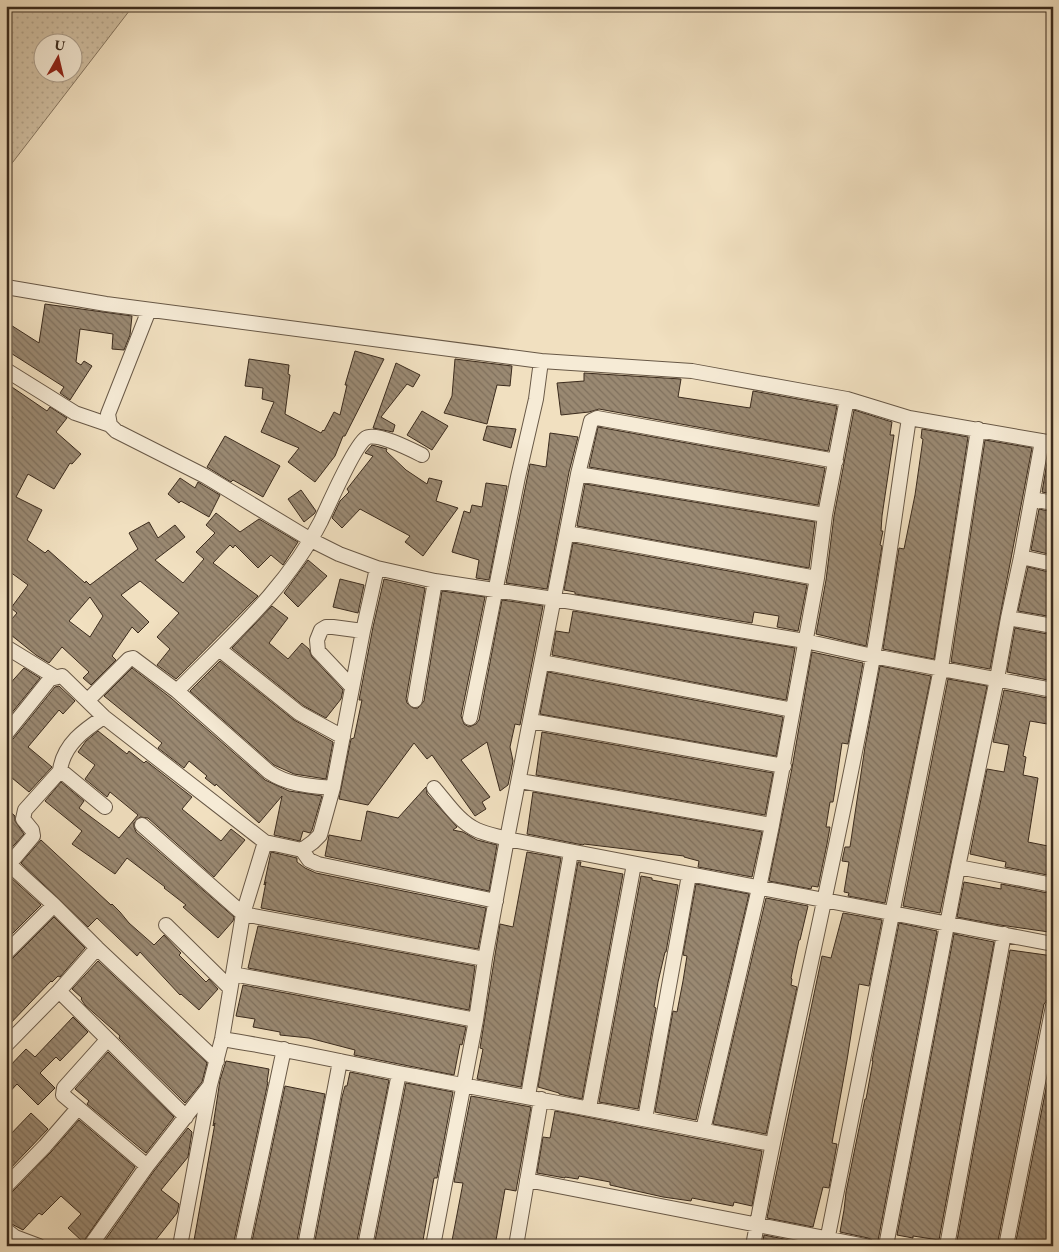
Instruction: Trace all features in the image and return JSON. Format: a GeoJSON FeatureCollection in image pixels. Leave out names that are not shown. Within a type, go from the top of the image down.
{"type":"FeatureCollection","features":[{"type":"Feature","properties":{"kind":"street"},"geometry":{"type":"LineString","coordinates":[[6,288],[149,310],[540,361],[692,371],[847,399],[909,418],[1047,442],[1032,499],[958,867],[886,1246]]}},
{"type":"Feature","properties":{"kind":"street"},"geometry":{"type":"LineString","coordinates":[[110,426],[108,414],[149,310]]}},
{"type":"Feature","properties":{"kind":"street"},"geometry":{"type":"LineString","coordinates":[[470,718],[536,398],[540,361]]}},
{"type":"Feature","properties":{"kind":"street"},"geometry":{"type":"LineString","coordinates":[[6,370],[75,412],[110,426],[116,432],[205,476],[311,540],[339,554],[377,568],[435,581],[554,598],[805,641],[873,656],[1053,690]]}},
{"type":"Feature","properties":{"kind":"street"},"geometry":{"type":"LineString","coordinates":[[703,1130],[759,888],[784,766],[817,578],[825,515],[847,399]]}},
{"type":"Feature","properties":{"kind":"street"},"geometry":{"type":"LineString","coordinates":[[433,1246],[476,1020],[496,901],[578,474],[590,423],[595,418],[836,461]]}},
{"type":"Feature","properties":{"kind":"street"},"geometry":{"type":"LineString","coordinates":[[753,1246],[771,1144],[825,899],[873,656],[909,418]]}},
{"type":"Feature","properties":{"kind":"street"},"geometry":{"type":"LineString","coordinates":[[827,1242],[941,668],[978,429]]}},
{"type":"Feature","properties":{"kind":"street"},"geometry":{"type":"LineString","coordinates":[[177,690],[256,613],[311,540],[362,441],[371,436],[390,441],[422,455]]}},
{"type":"Feature","properties":{"kind":"street"},"geometry":{"type":"LineString","coordinates":[[578,474],[825,515]]}},
{"type":"Feature","properties":{"kind":"street"},"geometry":{"type":"LineString","coordinates":[[1032,499],[1053,503]]}},
{"type":"Feature","properties":{"kind":"street"},"geometry":{"type":"LineString","coordinates":[[567,533],[817,578]]}},
{"type":"Feature","properties":{"kind":"street"},"geometry":{"type":"LineString","coordinates":[[1021,557],[1053,564]]}},
{"type":"Feature","properties":{"kind":"street"},"geometry":{"type":"LineString","coordinates":[[302,850],[320,835],[333,788],[377,568]]}},
{"type":"Feature","properties":{"kind":"street"},"geometry":{"type":"LineString","coordinates":[[415,700],[435,581]]}},
{"type":"Feature","properties":{"kind":"street"},"geometry":{"type":"LineString","coordinates":[[1008,618],[1053,626]]}},
{"type":"Feature","properties":{"kind":"street"},"geometry":{"type":"LineString","coordinates":[[352,687],[318,651],[317,640],[321,630],[326,627],[363,631]]}},
{"type":"Feature","properties":{"kind":"street"},"geometry":{"type":"LineString","coordinates":[[6,647],[55,677]]}},
{"type":"Feature","properties":{"kind":"street"},"geometry":{"type":"LineString","coordinates":[[219,649],[299,712],[343,737]]}},
{"type":"Feature","properties":{"kind":"street"},"geometry":{"type":"LineString","coordinates":[[88,700],[132,658],[135,658],[177,690],[278,779],[304,785],[333,788]]}},
{"type":"Feature","properties":{"kind":"street"},"geometry":{"type":"LineString","coordinates":[[542,662],[793,710]]}},
{"type":"Feature","properties":{"kind":"street"},"geometry":{"type":"LineString","coordinates":[[6,734],[50,679],[62,676],[104,717],[266,842],[302,850],[310,860],[318,864],[496,901]]}},
{"type":"Feature","properties":{"kind":"street"},"geometry":{"type":"LineString","coordinates":[[104,717],[84,730],[72,742],[62,760],[60,771],[25,810],[23,819],[32,830],[34,836],[8,867],[54,905],[216,1061]]}},
{"type":"Feature","properties":{"kind":"street"},"geometry":{"type":"LineString","coordinates":[[531,721],[784,766]]}},
{"type":"Feature","properties":{"kind":"street"},"geometry":{"type":"LineString","coordinates":[[60,771],[105,807]]}},
{"type":"Feature","properties":{"kind":"street"},"geometry":{"type":"LineString","coordinates":[[520,781],[772,825]]}},
{"type":"Feature","properties":{"kind":"street"},"geometry":{"type":"LineString","coordinates":[[434,788],[453,811],[470,826],[508,839],[1053,944]]}},
{"type":"Feature","properties":{"kind":"street"},"geometry":{"type":"LineString","coordinates":[[142,825],[243,914],[485,959]]}},
{"type":"Feature","properties":{"kind":"street"},"geometry":{"type":"LineString","coordinates":[[180,1246],[210,1085],[222,1039],[243,914],[266,842]]}},
{"type":"Feature","properties":{"kind":"street"},"geometry":{"type":"LineString","coordinates":[[516,1246],[527,1180],[535,1097],[571,852]]}},
{"type":"Feature","properties":{"kind":"street"},"geometry":{"type":"LineString","coordinates":[[589,1108],[634,864]]}},
{"type":"Feature","properties":{"kind":"street"},"geometry":{"type":"LineString","coordinates":[[958,867],[1053,885]]}},
{"type":"Feature","properties":{"kind":"street"},"geometry":{"type":"LineString","coordinates":[[644,1119],[689,875]]}},
{"type":"Feature","properties":{"kind":"street"},"geometry":{"type":"LineString","coordinates":[[6,953],[54,905]]}},
{"type":"Feature","properties":{"kind":"street"},"geometry":{"type":"LineString","coordinates":[[166,925],[230,988]]}},
{"type":"Feature","properties":{"kind":"street"},"geometry":{"type":"LineString","coordinates":[[946,1246],[1004,934]]}},
{"type":"Feature","properties":{"kind":"street"},"geometry":{"type":"LineString","coordinates":[[6,1045],[59,991],[97,948]]}},
{"type":"Feature","properties":{"kind":"street"},"geometry":{"type":"LineString","coordinates":[[233,974],[476,1020]]}},
{"type":"Feature","properties":{"kind":"street"},"geometry":{"type":"LineString","coordinates":[[59,991],[186,1117]]}},
{"type":"Feature","properties":{"kind":"street"},"geometry":{"type":"LineString","coordinates":[[1006,1246],[1053,1006]]}},
{"type":"Feature","properties":{"kind":"street"},"geometry":{"type":"LineString","coordinates":[[222,1039],[535,1097],[771,1144]]}},
{"type":"Feature","properties":{"kind":"street"},"geometry":{"type":"LineString","coordinates":[[107,1040],[63,1090],[62,1095],[147,1166]]}},
{"type":"Feature","properties":{"kind":"street"},"geometry":{"type":"LineString","coordinates":[[242,1246],[284,1049]]}},
{"type":"Feature","properties":{"kind":"street"},"geometry":{"type":"LineString","coordinates":[[305,1246],[340,1061]]}},
{"type":"Feature","properties":{"kind":"street"},"geometry":{"type":"LineString","coordinates":[[365,1246],[399,1073]]}},
{"type":"Feature","properties":{"kind":"street"},"geometry":{"type":"LineString","coordinates":[[90,1246],[147,1166],[210,1085]]}},
{"type":"Feature","properties":{"kind":"street"},"geometry":{"type":"LineString","coordinates":[[6,1186],[45,1146],[78,1108]]}},
{"type":"Feature","properties":{"kind":"street"},"geometry":{"type":"LineString","coordinates":[[527,1180],[757,1224],[827,1242],[866,1246]]}},
{"type":"Feature","properties":{"kind":"street"},"geometry":{"type":"LineString","coordinates":[[6,1230],[15,1237],[39,1246]]}},
{"type":"Feature","properties":{"kind":"shaded area"},"geometry":{"type":"Polygon","coordinates":[[[6,6],[133,6],[82,72],[82,32],[32,32],[32,82],[75,82],[6,171],[6,6]]]}},
{"type":"Feature","properties":{"kind":"building"},"geometry":{"type":"Polygon","coordinates":[[[45,304],[132,316],[130,335],[124,350],[112,349],[113,334],[80,329],[76,362],[81,365],[84,361],[92,366],[70,400],[60,393],[64,387],[6,350],[6,322],[39,343],[45,304]]]}},
{"type":"Feature","properties":{"kind":"building"},"geometry":{"type":"Polygon","coordinates":[[[355,351],[384,359],[345,436],[343,436],[335,456],[315,482],[288,462],[299,448],[261,432],[274,402],[262,399],[263,388],[245,386],[249,359],[289,365],[288,374],[290,375],[285,414],[321,433],[334,412],[340,415],[347,385],[345,385],[355,351]]]}},
{"type":"Feature","properties":{"kind":"building"},"geometry":{"type":"Polygon","coordinates":[[[455,359],[512,366],[510,386],[497,385],[487,424],[444,413],[452,396],[455,359]]]}},
{"type":"Feature","properties":{"kind":"building"},"geometry":{"type":"Polygon","coordinates":[[[396,363],[420,375],[413,387],[407,384],[381,417],[395,425],[393,432],[373,428],[396,363]]]}},
{"type":"Feature","properties":{"kind":"building"},"geometry":{"type":"Polygon","coordinates":[[[584,373],[681,379],[678,397],[750,408],[753,391],[837,406],[828,451],[599,409],[561,415],[557,383],[584,381],[584,373]]]}},
{"type":"Feature","properties":{"kind":"building"},"geometry":{"type":"Polygon","coordinates":[[[6,383],[47,411],[50,407],[67,418],[56,432],[81,454],[72,464],[70,463],[54,489],[28,474],[16,497],[42,510],[27,540],[45,553],[48,550],[85,583],[86,581],[90,585],[138,549],[129,533],[149,522],[158,538],[175,525],[185,537],[155,560],[183,583],[204,559],[196,552],[215,533],[206,525],[216,513],[240,532],[259,519],[298,542],[283,565],[271,555],[258,568],[235,545],[233,548],[230,545],[213,563],[258,596],[176,679],[157,665],[170,649],[157,637],[179,613],[140,581],[121,595],[149,622],[138,633],[132,627],[112,656],[116,660],[91,685],[83,678],[89,672],[62,647],[49,663],[6,631],[6,626],[17,613],[11,608],[28,585],[6,569],[6,465],[11,458],[6,455],[6,427],[13,417],[6,412],[6,383]],[[90,597],[69,621],[90,637],[103,616],[90,597]]]}},
{"type":"Feature","properties":{"kind":"building"},"geometry":{"type":"Polygon","coordinates":[[[854,410],[892,422],[890,435],[894,435],[882,516],[881,531],[883,531],[880,545],[882,546],[866,646],[816,634],[826,580],[834,516],[854,410]]]}},
{"type":"Feature","properties":{"kind":"building"},"geometry":{"type":"Polygon","coordinates":[[[422,411],[448,426],[432,450],[407,435],[422,411]]]}},
{"type":"Feature","properties":{"kind":"building"},"geometry":{"type":"Polygon","coordinates":[[[487,426],[516,429],[511,448],[483,440],[487,426]]]}},
{"type":"Feature","properties":{"kind":"building"},"geometry":{"type":"Polygon","coordinates":[[[598,427],[825,468],[818,505],[589,467],[598,427]]]}},
{"type":"Feature","properties":{"kind":"building"},"geometry":{"type":"Polygon","coordinates":[[[922,429],[968,437],[934,659],[883,649],[899,548],[904,549],[915,495],[923,439],[921,438],[922,429]]]}},
{"type":"Feature","properties":{"kind":"building"},"geometry":{"type":"Polygon","coordinates":[[[550,433],[578,437],[569,472],[547,589],[506,583],[530,464],[546,467],[550,433]]]}},
{"type":"Feature","properties":{"kind":"building"},"geometry":{"type":"Polygon","coordinates":[[[225,436],[280,466],[263,497],[233,480],[231,482],[207,467],[225,436]]]}},
{"type":"Feature","properties":{"kind":"building"},"geometry":{"type":"Polygon","coordinates":[[[985,440],[1032,448],[990,669],[951,662],[985,440]]]}},
{"type":"Feature","properties":{"kind":"building"},"geometry":{"type":"Polygon","coordinates":[[[372,445],[387,449],[386,451],[406,470],[427,484],[429,478],[442,481],[436,501],[458,508],[423,556],[405,542],[410,536],[360,509],[342,528],[332,518],[340,501],[349,492],[347,489],[373,456],[365,453],[372,445]]]}},
{"type":"Feature","properties":{"kind":"building"},"geometry":{"type":"Polygon","coordinates":[[[1049,451],[1053,452],[1053,494],[1042,492],[1049,451]]]}},
{"type":"Feature","properties":{"kind":"building"},"geometry":{"type":"Polygon","coordinates":[[[180,478],[195,488],[198,482],[220,495],[209,517],[181,501],[179,503],[168,494],[180,478]]]}},
{"type":"Feature","properties":{"kind":"building"},"geometry":{"type":"Polygon","coordinates":[[[486,483],[507,486],[489,580],[476,578],[479,560],[452,552],[464,511],[470,513],[472,505],[482,507],[486,483]]]}},
{"type":"Feature","properties":{"kind":"building"},"geometry":{"type":"Polygon","coordinates":[[[585,484],[815,522],[809,568],[577,526],[585,484]]]}},
{"type":"Feature","properties":{"kind":"building"},"geometry":{"type":"Polygon","coordinates":[[[301,490],[316,511],[304,522],[288,499],[301,490]]]}},
{"type":"Feature","properties":{"kind":"building"},"geometry":{"type":"Polygon","coordinates":[[[1039,509],[1053,512],[1053,555],[1031,550],[1039,509]]]}},
{"type":"Feature","properties":{"kind":"building"},"geometry":{"type":"Polygon","coordinates":[[[573,543],[807,585],[798,631],[777,627],[779,616],[754,612],[752,623],[575,594],[575,592],[564,590],[573,543]]]}},
{"type":"Feature","properties":{"kind":"building"},"geometry":{"type":"Polygon","coordinates":[[[308,560],[327,576],[298,607],[284,593],[308,560]]]}},
{"type":"Feature","properties":{"kind":"building"},"geometry":{"type":"Polygon","coordinates":[[[1028,567],[1053,573],[1053,617],[1018,611],[1028,567]]]}},
{"type":"Feature","properties":{"kind":"building"},"geometry":{"type":"Polygon","coordinates":[[[340,579],[364,585],[358,613],[333,607],[340,579]]]}},
{"type":"Feature","properties":{"kind":"building"},"geometry":{"type":"Polygon","coordinates":[[[384,579],[425,588],[406,699],[407,703],[413,708],[418,708],[424,701],[442,591],[485,597],[461,716],[464,724],[469,727],[476,724],[479,720],[502,600],[543,606],[520,725],[515,724],[510,747],[513,761],[508,785],[500,791],[487,742],[461,760],[490,797],[482,802],[486,809],[475,816],[432,755],[427,759],[414,743],[368,805],[339,799],[351,739],[354,738],[362,700],[359,700],[384,579]]]}},
{"type":"Feature","properties":{"kind":"building"},"geometry":{"type":"Polygon","coordinates":[[[272,606],[288,618],[269,643],[288,659],[302,643],[309,649],[312,657],[343,690],[341,699],[326,718],[304,706],[232,648],[272,606]]]}},
{"type":"Feature","properties":{"kind":"building"},"geometry":{"type":"Polygon","coordinates":[[[573,611],[795,648],[786,700],[552,655],[556,631],[569,633],[573,611]]]}},
{"type":"Feature","properties":{"kind":"building"},"geometry":{"type":"Polygon","coordinates":[[[1015,628],[1053,635],[1053,681],[1007,672],[1015,628]]]}},
{"type":"Feature","properties":{"kind":"building"},"geometry":{"type":"Polygon","coordinates":[[[812,652],[863,663],[848,744],[842,743],[833,802],[830,802],[826,827],[830,827],[818,887],[812,886],[811,889],[769,881],[792,768],[812,652]]]}},
{"type":"Feature","properties":{"kind":"building"},"geometry":{"type":"Polygon","coordinates":[[[220,661],[294,720],[333,742],[326,779],[294,774],[274,765],[190,691],[220,661]]]}},
{"type":"Feature","properties":{"kind":"building"},"geometry":{"type":"Polygon","coordinates":[[[880,666],[931,676],[885,903],[848,896],[849,893],[844,892],[849,862],[842,861],[845,847],[850,847],[865,747],[880,666]]]}},
{"type":"Feature","properties":{"kind":"building"},"geometry":{"type":"Polygon","coordinates":[[[24,668],[40,678],[6,720],[6,688],[24,668]]]}},
{"type":"Feature","properties":{"kind":"building"},"geometry":{"type":"Polygon","coordinates":[[[132,668],[171,698],[265,780],[289,791],[322,796],[310,833],[303,831],[300,841],[274,835],[282,796],[259,823],[216,784],[215,786],[205,778],[207,776],[189,761],[184,768],[158,748],[162,743],[104,696],[132,668]]]}},
{"type":"Feature","properties":{"kind":"building"},"geometry":{"type":"Polygon","coordinates":[[[548,672],[783,717],[776,756],[540,714],[548,672]]]}},
{"type":"Feature","properties":{"kind":"building"},"geometry":{"type":"Polygon","coordinates":[[[948,679],[987,686],[940,913],[903,906],[948,679]]]}},
{"type":"Feature","properties":{"kind":"building"},"geometry":{"type":"Polygon","coordinates":[[[59,686],[75,701],[63,714],[59,710],[28,747],[52,767],[29,792],[6,773],[6,743],[13,739],[55,687],[59,686]]]}},
{"type":"Feature","properties":{"kind":"building"},"geometry":{"type":"Polygon","coordinates":[[[1004,690],[1053,699],[1053,725],[1030,721],[1023,756],[1026,757],[1023,775],[1038,778],[1028,842],[1053,847],[1053,876],[1005,867],[1006,862],[970,854],[987,769],[1004,772],[1009,745],[993,742],[1004,690]]]}},
{"type":"Feature","properties":{"kind":"building"},"geometry":{"type":"Polygon","coordinates":[[[98,731],[127,754],[129,751],[144,763],[146,761],[192,797],[182,809],[221,841],[231,829],[245,840],[214,877],[148,818],[140,817],[134,823],[136,832],[234,917],[233,921],[218,938],[183,907],[186,905],[127,858],[115,874],[72,844],[82,831],[45,801],[61,782],[84,801],[79,808],[119,838],[138,815],[110,792],[107,797],[85,779],[95,765],[78,752],[86,741],[98,731]]]}},
{"type":"Feature","properties":{"kind":"building"},"geometry":{"type":"Polygon","coordinates":[[[542,732],[773,773],[765,815],[536,775],[542,732]]]}},
{"type":"Feature","properties":{"kind":"building"},"geometry":{"type":"Polygon","coordinates":[[[426,787],[427,794],[457,827],[453,830],[463,832],[477,840],[497,845],[489,891],[325,856],[329,835],[361,841],[367,811],[398,818],[426,787]]]}},
{"type":"Feature","properties":{"kind":"building"},"geometry":{"type":"Polygon","coordinates":[[[533,792],[762,832],[752,877],[698,867],[699,861],[684,856],[583,845],[527,834],[533,792]]]}},
{"type":"Feature","properties":{"kind":"building"},"geometry":{"type":"Polygon","coordinates":[[[6,808],[15,816],[15,821],[24,834],[6,854],[6,808]]]}},
{"type":"Feature","properties":{"kind":"building"},"geometry":{"type":"Polygon","coordinates":[[[41,840],[154,945],[164,935],[181,953],[179,955],[206,982],[209,979],[218,989],[199,1010],[180,995],[140,952],[137,956],[97,918],[88,927],[21,863],[41,840]]]}},
{"type":"Feature","properties":{"kind":"building"},"geometry":{"type":"Polygon","coordinates":[[[271,852],[297,858],[297,862],[316,873],[486,908],[478,949],[261,908],[271,852]]]}},
{"type":"Feature","properties":{"kind":"building"},"geometry":{"type":"Polygon","coordinates":[[[527,852],[561,858],[521,1087],[477,1079],[483,1049],[480,1048],[500,924],[513,927],[527,852]]]}},
{"type":"Feature","properties":{"kind":"building"},"geometry":{"type":"Polygon","coordinates":[[[578,862],[581,862],[580,866],[623,874],[582,1099],[538,1087],[578,862]]]}},
{"type":"Feature","properties":{"kind":"building"},"geometry":{"type":"Polygon","coordinates":[[[9,876],[41,905],[6,940],[6,877],[9,876]]]}},
{"type":"Feature","properties":{"kind":"building"},"geometry":{"type":"Polygon","coordinates":[[[641,876],[678,885],[666,952],[658,982],[654,1007],[656,1008],[638,1109],[599,1102],[641,876]]]}},
{"type":"Feature","properties":{"kind":"building"},"geometry":{"type":"Polygon","coordinates":[[[964,882],[1001,889],[1001,884],[1053,894],[1053,932],[957,917],[964,882]]]}},
{"type":"Feature","properties":{"kind":"building"},"geometry":{"type":"Polygon","coordinates":[[[696,884],[749,894],[696,1120],[655,1112],[673,1011],[677,1012],[683,981],[687,956],[683,955],[696,884]]]}},
{"type":"Feature","properties":{"kind":"building"},"geometry":{"type":"Polygon","coordinates":[[[766,898],[808,906],[791,978],[791,985],[797,987],[766,1134],[713,1124],[766,898]]]}},
{"type":"Feature","properties":{"kind":"building"},"geometry":{"type":"Polygon","coordinates":[[[843,913],[882,920],[869,986],[859,984],[832,1143],[837,1144],[829,1188],[823,1187],[813,1227],[767,1218],[822,956],[831,958],[843,913]]]}},
{"type":"Feature","properties":{"kind":"building"},"geometry":{"type":"Polygon","coordinates":[[[54,917],[85,948],[60,977],[58,976],[51,981],[6,1028],[6,962],[12,959],[54,917]]]}},
{"type":"Feature","properties":{"kind":"building"},"geometry":{"type":"Polygon","coordinates":[[[899,923],[937,931],[877,1246],[875,1246],[872,1240],[868,1238],[840,1232],[846,1192],[866,1099],[899,923]]]}},
{"type":"Feature","properties":{"kind":"building"},"geometry":{"type":"Polygon","coordinates":[[[258,926],[475,966],[469,1010],[248,968],[258,926]]]}},
{"type":"Feature","properties":{"kind":"building"},"geometry":{"type":"Polygon","coordinates":[[[954,934],[994,942],[939,1240],[913,1236],[913,1238],[897,1235],[954,934]]]}},
{"type":"Feature","properties":{"kind":"building"},"geometry":{"type":"Polygon","coordinates":[[[1010,950],[1053,956],[1048,999],[1044,1004],[997,1246],[956,1246],[1010,950]]]}},
{"type":"Feature","properties":{"kind":"building"},"geometry":{"type":"Polygon","coordinates":[[[98,961],[207,1063],[202,1082],[185,1103],[119,1038],[120,1036],[85,1005],[82,998],[72,989],[98,961]]]}},
{"type":"Feature","properties":{"kind":"building"},"geometry":{"type":"Polygon","coordinates":[[[243,985],[466,1027],[462,1045],[460,1044],[454,1075],[354,1055],[355,1050],[309,1038],[280,1035],[280,1032],[253,1027],[255,1019],[236,1016],[243,985]]]}},
{"type":"Feature","properties":{"kind":"building"},"geometry":{"type":"Polygon","coordinates":[[[73,1017],[88,1032],[60,1061],[56,1057],[40,1073],[55,1088],[38,1105],[17,1084],[6,1096],[6,1070],[26,1049],[35,1057],[73,1017]]]}},
{"type":"Feature","properties":{"kind":"building"},"geometry":{"type":"Polygon","coordinates":[[[108,1052],[174,1117],[146,1153],[87,1104],[89,1101],[75,1089],[108,1052]]]}},
{"type":"Feature","properties":{"kind":"building"},"geometry":{"type":"Polygon","coordinates":[[[1053,1053],[1053,1246],[1015,1246],[1053,1053]]]}},
{"type":"Feature","properties":{"kind":"building"},"geometry":{"type":"Polygon","coordinates":[[[226,1061],[269,1069],[268,1082],[233,1246],[193,1246],[215,1123],[213,1126],[220,1080],[226,1061]]]}},
{"type":"Feature","properties":{"kind":"building"},"geometry":{"type":"Polygon","coordinates":[[[350,1072],[389,1080],[356,1246],[314,1246],[342,1097],[350,1072]]]}},
{"type":"Feature","properties":{"kind":"building"},"geometry":{"type":"Polygon","coordinates":[[[406,1083],[453,1092],[437,1178],[434,1178],[422,1246],[374,1246],[406,1083]]]}},
{"type":"Feature","properties":{"kind":"building"},"geometry":{"type":"Polygon","coordinates":[[[285,1086],[325,1094],[296,1246],[251,1246],[285,1086]]]}},
{"type":"Feature","properties":{"kind":"building"},"geometry":{"type":"Polygon","coordinates":[[[471,1096],[531,1107],[516,1191],[505,1189],[495,1246],[451,1246],[463,1183],[454,1182],[471,1096]]]}},
{"type":"Feature","properties":{"kind":"building"},"geometry":{"type":"Polygon","coordinates":[[[555,1111],[762,1151],[752,1206],[734,1202],[733,1206],[692,1198],[691,1201],[663,1197],[610,1185],[610,1182],[579,1176],[578,1179],[537,1173],[543,1137],[550,1138],[555,1111]]]}},
{"type":"Feature","properties":{"kind":"building"},"geometry":{"type":"Polygon","coordinates":[[[31,1113],[48,1129],[6,1173],[6,1139],[31,1113]]]}},
{"type":"Feature","properties":{"kind":"building"},"geometry":{"type":"Polygon","coordinates":[[[79,1120],[135,1167],[83,1242],[68,1228],[81,1214],[61,1196],[42,1215],[39,1213],[23,1230],[6,1221],[6,1195],[12,1192],[51,1152],[79,1120]]]}},
{"type":"Feature","properties":{"kind":"building"},"geometry":{"type":"Polygon","coordinates":[[[188,1128],[192,1132],[188,1157],[161,1190],[179,1204],[177,1213],[151,1246],[101,1246],[154,1171],[188,1128]]]}},
{"type":"Feature","properties":{"kind":"building"},"geometry":{"type":"Polygon","coordinates":[[[764,1235],[809,1244],[808,1246],[762,1246],[764,1235]]]}}]}
